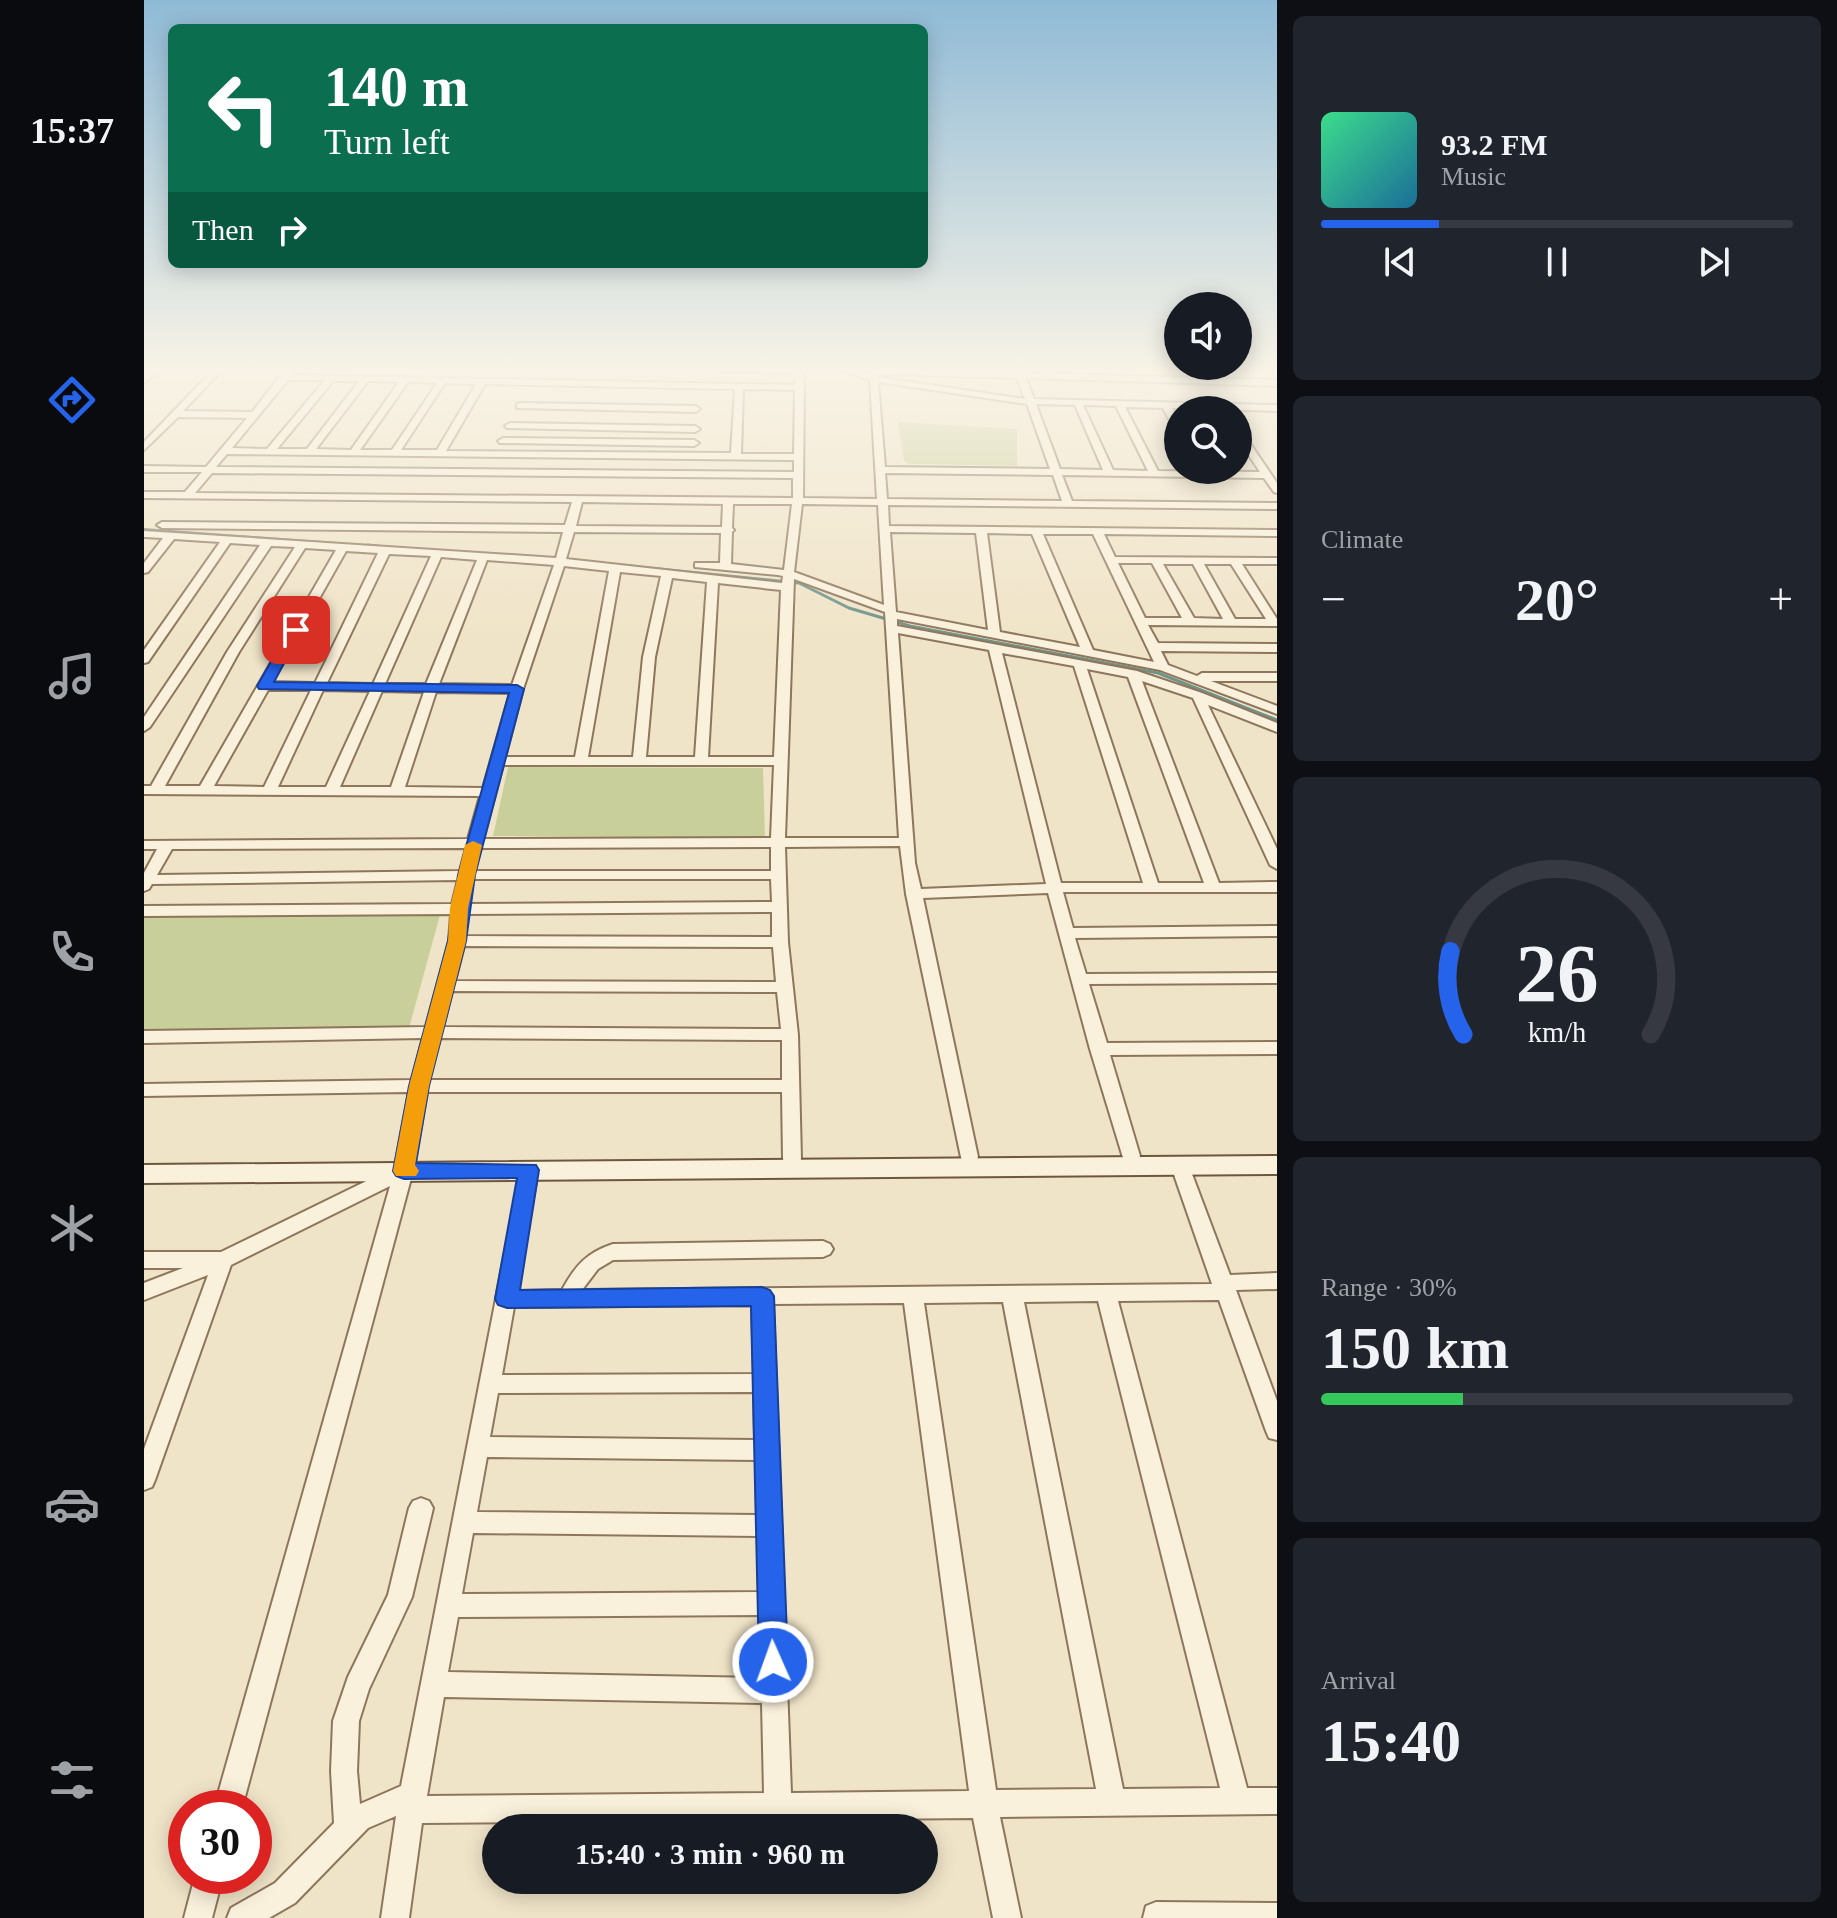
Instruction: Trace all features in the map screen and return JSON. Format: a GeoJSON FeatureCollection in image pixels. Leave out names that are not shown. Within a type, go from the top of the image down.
{"type":"FeatureCollection","features":[{"type":"Feature","properties":{"kind":"street"},"geometry":{"type":"LineString","coordinates":[[188,495],[217,458]]}},
{"type":"Feature","properties":{"kind":"street"},"geometry":{"type":"LineString","coordinates":[[482,498],[495,458]]}},
{"type":"Feature","properties":{"kind":"street"},"geometry":{"type":"LineString","coordinates":[[792,1159],[790,1035],[780,942],[778,843],[788,580],[798,500],[798,458]]}},
{"type":"Feature","properties":{"kind":"street"},"geometry":{"type":"LineString","coordinates":[[879,458],[906,842],[969,1157]]}},
{"type":"Feature","properties":{"kind":"street"},"geometry":{"type":"LineString","coordinates":[[1051,458],[1068,504]]}},
{"type":"Feature","properties":{"kind":"street"},"geometry":{"type":"LineString","coordinates":[[1102,458],[1109,473]]}},
{"type":"Feature","properties":{"kind":"street"},"geometry":{"type":"LineString","coordinates":[[1146,458],[1154,473]]}},
{"type":"Feature","properties":{"kind":"street"},"geometry":{"type":"LineString","coordinates":[[1254,458],[1277,490]]}},
{"type":"Feature","properties":{"kind":"street"},"geometry":{"type":"LineString","coordinates":[[144,469],[797,475]]}},
{"type":"Feature","properties":{"kind":"street"},"geometry":{"type":"LineString","coordinates":[[880,470],[1164,473]]}},
{"type":"Feature","properties":{"kind":"street"},"geometry":{"type":"LineString","coordinates":[[1252,474],[1265,475]]}},
{"type":"Feature","properties":{"kind":"street"},"geometry":{"type":"LineString","coordinates":[[144,495],[1277,506]]}},
{"type":"Feature","properties":{"kind":"street"},"geometry":{"type":"LineString","coordinates":[[330,506],[337,496]]}},
{"type":"Feature","properties":{"kind":"street"},"geometry":{"type":"LineString","coordinates":[[233,1790],[404,1166],[419,1086],[457,941],[459,908],[474,844],[517,689],[578,499]]}},
{"type":"Feature","properties":{"kind":"street"},"geometry":{"type":"LineString","coordinates":[[725,567],[728,499]]}},
{"type":"Feature","properties":{"kind":"street"},"geometry":{"type":"LineString","coordinates":[[1171,505],[1187,532]]}},
{"type":"Feature","properties":{"kind":"street"},"geometry":{"type":"LineString","coordinates":[[317,527],[323,516]]}},
{"type":"Feature","properties":{"kind":"street"},"geometry":{"type":"LineString","coordinates":[[144,523],[177,526],[729,530]]}},
{"type":"Feature","properties":{"kind":"street"},"geometry":{"type":"LineString","coordinates":[[885,529],[1277,533]]}},
{"type":"Feature","properties":{"kind":"street"},"geometry":{"type":"LineString","coordinates":[[981,530],[995,642],[1066,933],[1131,1156]]}},
{"type":"Feature","properties":{"kind":"street"},"geometry":{"type":"LineString","coordinates":[[1036,530],[1083,658],[1152,889]]}},
{"type":"Feature","properties":{"kind":"street"},"geometry":{"type":"LineString","coordinates":[[1097,531],[1163,667]]}},
{"type":"Feature","properties":{"kind":"street"},"geometry":{"type":"LineString","coordinates":[[144,534],[483,557],[725,567],[788,580]]}},
{"type":"Feature","properties":{"kind":"street"},"geometry":{"type":"LineString","coordinates":[[144,570],[170,537]]}},
{"type":"Feature","properties":{"kind":"street"},"geometry":{"type":"LineString","coordinates":[[144,659],[227,540]]}},
{"type":"Feature","properties":{"kind":"street"},"geometry":{"type":"LineString","coordinates":[[144,727],[267,543]]}},
{"type":"Feature","properties":{"kind":"street"},"geometry":{"type":"LineString","coordinates":[[150,790],[302,544]]}},
{"type":"Feature","properties":{"kind":"street"},"geometry":{"type":"LineString","coordinates":[[205,790],[343,547]]}},
{"type":"Feature","properties":{"kind":"street"},"geometry":{"type":"LineString","coordinates":[[269,790],[385,550]]}},
{"type":"Feature","properties":{"kind":"street"},"geometry":{"type":"LineString","coordinates":[[332,790],[437,554]]}},
{"type":"Feature","properties":{"kind":"street"},"geometry":{"type":"LineString","coordinates":[[397,791],[431,688],[483,557]]}},
{"type":"Feature","properties":{"kind":"street"},"geometry":{"type":"LineString","coordinates":[[561,558],[713,577],[815,582],[890,617],[995,642],[1083,658],[1163,667],[1277,710]]}},
{"type":"Feature","properties":{"kind":"street"},"geometry":{"type":"LineString","coordinates":[[1111,560],[1276,562]]}},
{"type":"Feature","properties":{"kind":"street"},"geometry":{"type":"LineString","coordinates":[[1156,560],[1190,622]]}},
{"type":"Feature","properties":{"kind":"street"},"geometry":{"type":"LineString","coordinates":[[1196,560],[1231,622]]}},
{"type":"Feature","properties":{"kind":"street"},"geometry":{"type":"LineString","coordinates":[[1235,561],[1276,623]]}},
{"type":"Feature","properties":{"kind":"street"},"geometry":{"type":"LineString","coordinates":[[581,759],[615,567]]}},
{"type":"Feature","properties":{"kind":"street"},"geometry":{"type":"LineString","coordinates":[[639,759],[649,657],[668,572]]}},
{"type":"Feature","properties":{"kind":"street"},"geometry":{"type":"LineString","coordinates":[[701,760],[713,577]]}},
{"type":"Feature","properties":{"kind":"street"},"geometry":{"type":"LineString","coordinates":[[1142,621],[1276,623]]}},
{"type":"Feature","properties":{"kind":"street"},"geometry":{"type":"LineString","coordinates":[[1153,647],[1277,648]]}},
{"type":"Feature","properties":{"kind":"street"},"geometry":{"type":"LineString","coordinates":[[1083,658],[1198,696],[1276,729]]}},
{"type":"Feature","properties":{"kind":"street"},"geometry":{"type":"LineString","coordinates":[[1133,674],[1213,888]]}},
{"type":"Feature","properties":{"kind":"street"},"geometry":{"type":"LineString","coordinates":[[1192,677],[1277,677]]}},
{"type":"Feature","properties":{"kind":"street"},"geometry":{"type":"LineString","coordinates":[[264,686],[517,689]]}},
{"type":"Feature","properties":{"kind":"street"},"geometry":{"type":"LineString","coordinates":[[1198,696],[1277,865]]}},
{"type":"Feature","properties":{"kind":"street"},"geometry":{"type":"LineString","coordinates":[[1255,701],[1277,702]]}},
{"type":"Feature","properties":{"kind":"street"},"geometry":{"type":"LineString","coordinates":[[497,761],[780,761]]}},
{"type":"Feature","properties":{"kind":"street"},"geometry":{"type":"LineString","coordinates":[[150,790],[488,792]]}},
{"type":"Feature","properties":{"kind":"street"},"geometry":{"type":"LineString","coordinates":[[144,845],[906,842]]}},
{"type":"Feature","properties":{"kind":"street"},"geometry":{"type":"LineString","coordinates":[[145,882],[167,845]]}},
{"type":"Feature","properties":{"kind":"street"},"geometry":{"type":"LineString","coordinates":[[145,882],[466,875],[778,875]]}},
{"type":"Feature","properties":{"kind":"street"},"geometry":{"type":"LineString","coordinates":[[914,894],[1055,888],[1277,887]]}},
{"type":"Feature","properties":{"kind":"street"},"geometry":{"type":"LineString","coordinates":[[144,911],[780,907]]}},
{"type":"Feature","properties":{"kind":"street"},"geometry":{"type":"LineString","coordinates":[[1066,933],[1277,931]]}},
{"type":"Feature","properties":{"kind":"street"},"geometry":{"type":"LineString","coordinates":[[457,941],[780,942]]}},
{"type":"Feature","properties":{"kind":"street"},"geometry":{"type":"LineString","coordinates":[[1081,979],[1277,978]]}},
{"type":"Feature","properties":{"kind":"street"},"geometry":{"type":"LineString","coordinates":[[445,986],[786,987]]}},
{"type":"Feature","properties":{"kind":"street"},"geometry":{"type":"LineString","coordinates":[[144,1037],[434,1032],[790,1035]]}},
{"type":"Feature","properties":{"kind":"street"},"geometry":{"type":"LineString","coordinates":[[1099,1049],[1277,1048]]}},
{"type":"Feature","properties":{"kind":"street"},"geometry":{"type":"LineString","coordinates":[[144,1090],[791,1086]]}},
{"type":"Feature","properties":{"kind":"street"},"geometry":{"type":"LineString","coordinates":[[144,1174],[792,1159],[1277,1155]]}},
{"type":"Feature","properties":{"kind":"street"},"geometry":{"type":"LineString","coordinates":[[144,1162],[529,1170],[1277,1165]]}},
{"type":"Feature","properties":{"kind":"street"},"geometry":{"type":"LineString","coordinates":[[144,1292],[223,1260],[404,1166]]}},
{"type":"Feature","properties":{"kind":"street"},"geometry":{"type":"LineString","coordinates":[[1180,1166],[1277,1431]]}},
{"type":"Feature","properties":{"kind":"street"},"geometry":{"type":"LineString","coordinates":[[395,1918],[412,1802],[529,1170]]}},
{"type":"Feature","properties":{"kind":"street"},"geometry":{"type":"LineString","coordinates":[[568,1298],[587,1264],[595,1257],[613,1252],[823,1249]]}},
{"type":"Feature","properties":{"kind":"street"},"geometry":{"type":"LineString","coordinates":[[144,1260],[223,1260]]}},
{"type":"Feature","properties":{"kind":"street"},"geometry":{"type":"LineString","coordinates":[[144,1480],[223,1260]]}},
{"type":"Feature","properties":{"kind":"street"},"geometry":{"type":"LineString","coordinates":[[507,1299],[1106,1293],[1277,1281]]}},
{"type":"Feature","properties":{"kind":"street"},"geometry":{"type":"LineString","coordinates":[[1106,1293],[1237,1802]]}},
{"type":"Feature","properties":{"kind":"street"},"geometry":{"type":"LineString","coordinates":[[1012,1294],[1112,1803]]}},
{"type":"Feature","properties":{"kind":"street"},"geometry":{"type":"LineString","coordinates":[[913,1295],[984,1804],[1007,1918]]}},
{"type":"Feature","properties":{"kind":"street"},"geometry":{"type":"LineString","coordinates":[[762,1296],[778,1806]]}},
{"type":"Feature","properties":{"kind":"street"},"geometry":{"type":"LineString","coordinates":[[490,1384],[765,1383]]}},
{"type":"Feature","properties":{"kind":"street"},"geometry":{"type":"LineString","coordinates":[[479,1447],[767,1450]]}},
{"type":"Feature","properties":{"kind":"street"},"geometry":{"type":"LineString","coordinates":[[348,1827],[344,1771],[346,1721],[357,1686],[400,1597],[421,1508]]}},
{"type":"Feature","properties":{"kind":"street"},"geometry":{"type":"LineString","coordinates":[[464,1522],[769,1526]]}},
{"type":"Feature","properties":{"kind":"street"},"geometry":{"type":"LineString","coordinates":[[449,1606],[772,1603]]}},
{"type":"Feature","properties":{"kind":"street"},"geometry":{"type":"LineString","coordinates":[[434,1684],[774,1691]]}},
{"type":"Feature","properties":{"kind":"street"},"geometry":{"type":"LineString","coordinates":[[241,1918],[285,1893],[348,1827],[369,1811],[412,1802],[778,1806],[1277,1801]]}},
{"type":"Feature","properties":{"kind":"street"},"geometry":{"type":"LineString","coordinates":[[198,1918],[204,1894]]}},
{"type":"Feature","properties":{"kind":"street"},"geometry":{"type":"LineString","coordinates":[[1156,1916],[1277,1917]]}},
{"type":"Feature","properties":{"kind":"green space"},"geometry":{"type":"Polygon","coordinates":[[[903,458],[1017,458],[1017,466],[909,464],[903,458]]]}},
{"type":"Feature","properties":{"kind":"green space"},"geometry":{"type":"Polygon","coordinates":[[[508,767],[763,768],[765,838],[493,836],[508,767]]]}},
{"type":"Feature","properties":{"kind":"green space"},"geometry":{"type":"Polygon","coordinates":[[[440,915],[409,1028],[144,1032],[144,917],[440,915]]]}},
{"type":"Feature","properties":{"kind":"waterway"},"geometry":{"type":"LineString","coordinates":[[144,529],[378,546],[368,545]]}},
{"type":"Feature","properties":{"kind":"waterway"},"geometry":{"type":"LineString","coordinates":[[570,560],[799,583],[849,608],[910,626],[1158,673],[1277,720]]}},
{"type":"Feature","properties":{"kind":"slow traffic"},"geometry":{"type":"LineString","coordinates":[[408,1171],[404,1171],[419,1086],[457,941],[459,908],[473,845]]}},
{"type":"Feature","properties":{"kind":"route"},"geometry":{"type":"LineString","coordinates":[[296,630],[264,686],[517,689],[466,875],[459,908],[457,941],[419,1086],[404,1171],[529,1170],[507,1299],[762,1296],[773,1662]]}}]}
